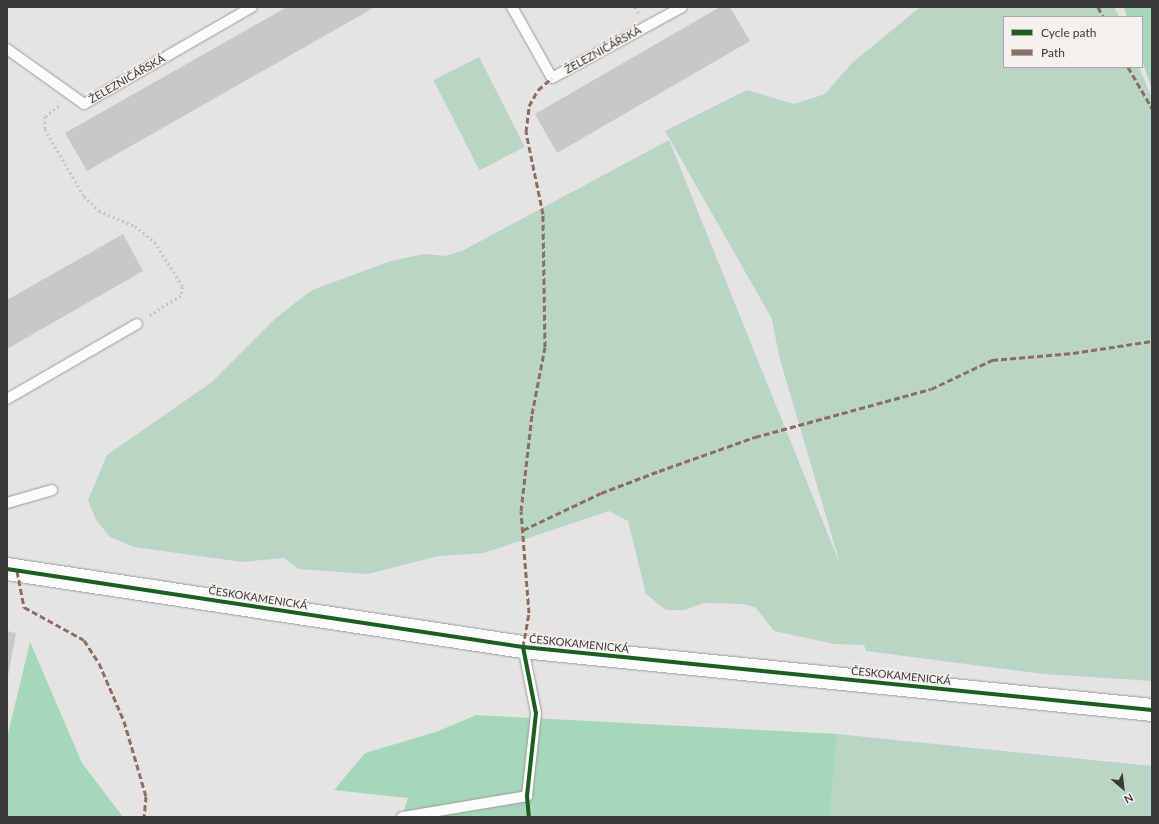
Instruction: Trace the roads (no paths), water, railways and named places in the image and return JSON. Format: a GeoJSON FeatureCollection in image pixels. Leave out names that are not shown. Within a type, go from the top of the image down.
{"type":"FeatureCollection","features":[{"type":"Feature","properties":{"kind":"street","name":"ČESKOKAMENICKÁ"},"geometry":{"type":"LineString","coordinates":[[7,569],[523,647],[1152,710]]}},
{"type":"Feature","properties":{"kind":"lane","name":"ŽELEZNIČÁŘSKÁ"},"geometry":{"type":"LineString","coordinates":[[7,49],[84,104],[252,7]]}},
{"type":"Feature","properties":{"kind":"lane","name":"ŽELEZNIČÁŘSKÁ"},"geometry":{"type":"LineString","coordinates":[[512,7],[552,78],[682,7]]}},
{"type":"Feature","properties":{"kind":"lane"},"geometry":{"type":"LineString","coordinates":[[7,399],[137,324]]}},
{"type":"Feature","properties":{"kind":"lane"},"geometry":{"type":"LineString","coordinates":[[7,503],[52,490]]}},
{"type":"Feature","properties":{"kind":"lane"},"geometry":{"type":"LineString","coordinates":[[402,817],[527,796],[536,713],[523,647]]}}]}
